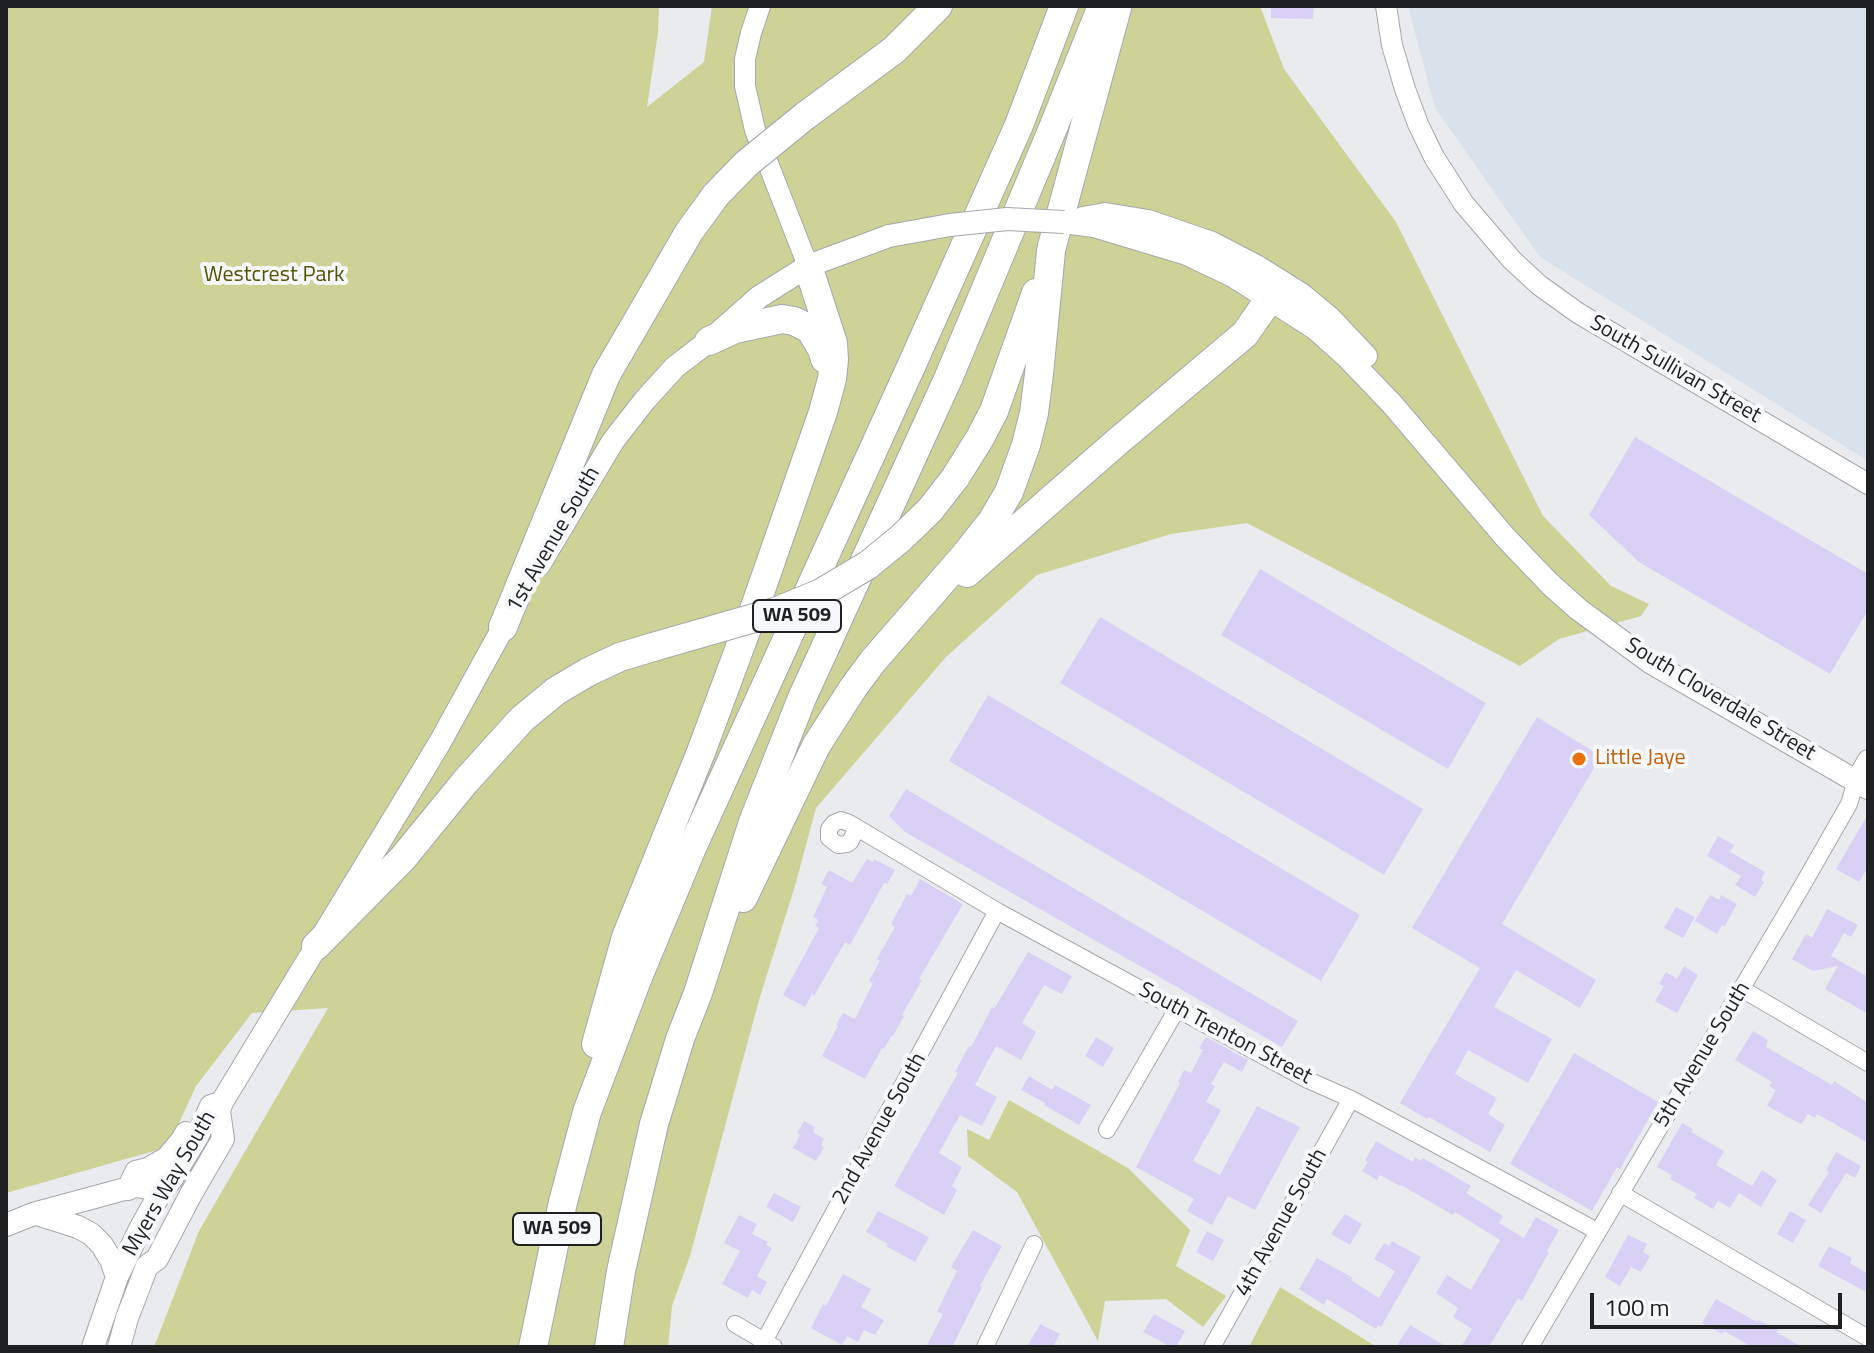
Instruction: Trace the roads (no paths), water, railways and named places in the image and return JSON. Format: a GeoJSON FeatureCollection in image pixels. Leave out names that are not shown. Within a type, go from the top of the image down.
{"type":"FeatureCollection","features":[{"type":"Feature","properties":{"kind":"highway"},"geometry":{"type":"LineString","coordinates":[[503,627],[606,375],[689,232],[716,195],[746,164],[894,50],[938,6]]}},
{"type":"Feature","properties":{"kind":"highway","name":"WA 509"},"geometry":{"type":"LineString","coordinates":[[533,1347],[563,1202],[587,1112],[638,977],[691,850],[1019,125],[1064,6]]}},
{"type":"Feature","properties":{"kind":"highway","name":"WA 509"},"geometry":{"type":"LineString","coordinates":[[609,1347],[621,1271],[654,1124],[753,822],[802,698],[948,379],[1102,6]]}},
{"type":"Feature","properties":{"kind":"highway"},"geometry":{"type":"LineString","coordinates":[[316,946],[403,858],[522,719],[556,691],[620,657],[775,612],[821,593],[868,565],[930,510],[955,478],[994,411],[1051,251],[1118,6]]}},
{"type":"Feature","properties":{"kind":"highway"},"geometry":{"type":"LineString","coordinates":[[698,993],[816,746],[873,661],[992,521],[1009,492],[1034,413],[1051,251]]}},
{"type":"Feature","properties":{"kind":"highway"},"geometry":{"type":"LineString","coordinates":[[587,1112],[590,1069],[626,937],[701,752],[756,604],[832,379],[833,343],[808,266]]}},
{"type":"Feature","properties":{"kind":"highway"},"geometry":{"type":"LineString","coordinates":[[903,629],[1245,334],[1270,298]]}},
{"type":"Feature","properties":{"kind":"highway"},"geometry":{"type":"LineString","coordinates":[[709,341],[735,329],[768,321],[794,321],[810,329],[816,338],[832,379]]}},
{"type":"Feature","properties":{"kind":"main road","name":"South Cloverdale Street"},"geometry":{"type":"LineString","coordinates":[[1064,222],[1105,214],[1148,221],[1212,243],[1301,294],[1330,318],[1406,399],[1462,466],[1476,502]]}},
{"type":"Feature","properties":{"kind":"main road","name":"South Cloverdale Street"},"geometry":{"type":"LineString","coordinates":[[808,266],[889,236],[1007,219],[1094,226],[1187,254],[1233,276],[1316,329],[1346,356],[1550,584],[1619,641],[1862,784]]}},
{"type":"Feature","properties":{"kind":"main road","name":"1st Avenue South"},"geometry":{"type":"LineString","coordinates":[[214,1108],[439,744],[503,627],[613,441],[675,367],[759,297],[808,266]]}},
{"type":"Feature","properties":{"kind":"main road","name":"Myers Way South"},"geometry":{"type":"LineString","coordinates":[[93,1347],[117,1277],[161,1187],[214,1108],[219,1111],[223,1139],[157,1259],[147,1266],[119,1347]]}},
{"type":"Feature","properties":{"kind":"main road"},"geometry":{"type":"LineString","coordinates":[[128,1189],[136,1172],[167,1158],[190,1126],[214,1108]]}},
{"type":"Feature","properties":{"kind":"main road"},"geometry":{"type":"LineString","coordinates":[[6,1225],[36,1213],[136,1186],[161,1187],[212,1154],[223,1139]]}},
{"type":"Feature","properties":{"kind":"main road"},"geometry":{"type":"LineString","coordinates":[[147,1266],[144,1256],[161,1214],[161,1187]]}},
{"type":"Feature","properties":{"kind":"main road"},"geometry":{"type":"LineString","coordinates":[[36,1213],[91,1234],[102,1245],[117,1277]]}},
{"type":"Feature","properties":{"kind":"street"},"geometry":{"type":"LineString","coordinates":[[760,6],[745,59],[745,86],[755,130],[808,266]]}},
{"type":"Feature","properties":{"kind":"street","name":"South Sullivan Street"},"geometry":{"type":"LineString","coordinates":[[1386,6],[1392,45],[1418,124],[1434,157],[1464,204],[1512,260],[1539,285],[1578,313],[1868,484]]}},
{"type":"Feature","properties":{"kind":"street","name":"5th Avenue South"},"geometry":{"type":"LineString","coordinates":[[1530,1347],[1862,784],[1868,760]]}},
{"type":"Feature","properties":{"kind":"street","name":"South Trenton Street"},"geometry":{"type":"LineString","coordinates":[[857,828],[997,911],[1308,1080],[1351,1099],[1597,1231]]}},
{"type":"Feature","properties":{"kind":"street","name":"2nd Avenue South"},"geometry":{"type":"LineString","coordinates":[[766,1345],[997,911]]}},
{"type":"Feature","properties":{"kind":"street"},"geometry":{"type":"LineString","coordinates":[[1742,989],[1868,1063]]}},
{"type":"Feature","properties":{"kind":"street"},"geometry":{"type":"LineString","coordinates":[[1107,1130],[1177,1009]]}},
{"type":"Feature","properties":{"kind":"street","name":"4th Avenue South"},"geometry":{"type":"LineString","coordinates":[[1212,1347],[1351,1099]]}},
{"type":"Feature","properties":{"kind":"street"},"geometry":{"type":"LineString","coordinates":[[1620,1193],[1868,1338]]}},
{"type":"Feature","properties":{"kind":"street"},"geometry":{"type":"LineString","coordinates":[[985,1347],[1034,1244]]}},
{"type":"Feature","properties":{"kind":"street"},"geometry":{"type":"LineString","coordinates":[[735,1324],[766,1345]]}},
{"type":"Feature","properties":{"kind":"place","name":"Little Jaye"},"geometry":{"type":"Point","coordinates":[1579,759]}},
{"type":"Feature","properties":{"kind":"park label","name":"Westcrest Park"},"geometry":{"type":"Point","coordinates":[274,276]}}]}
